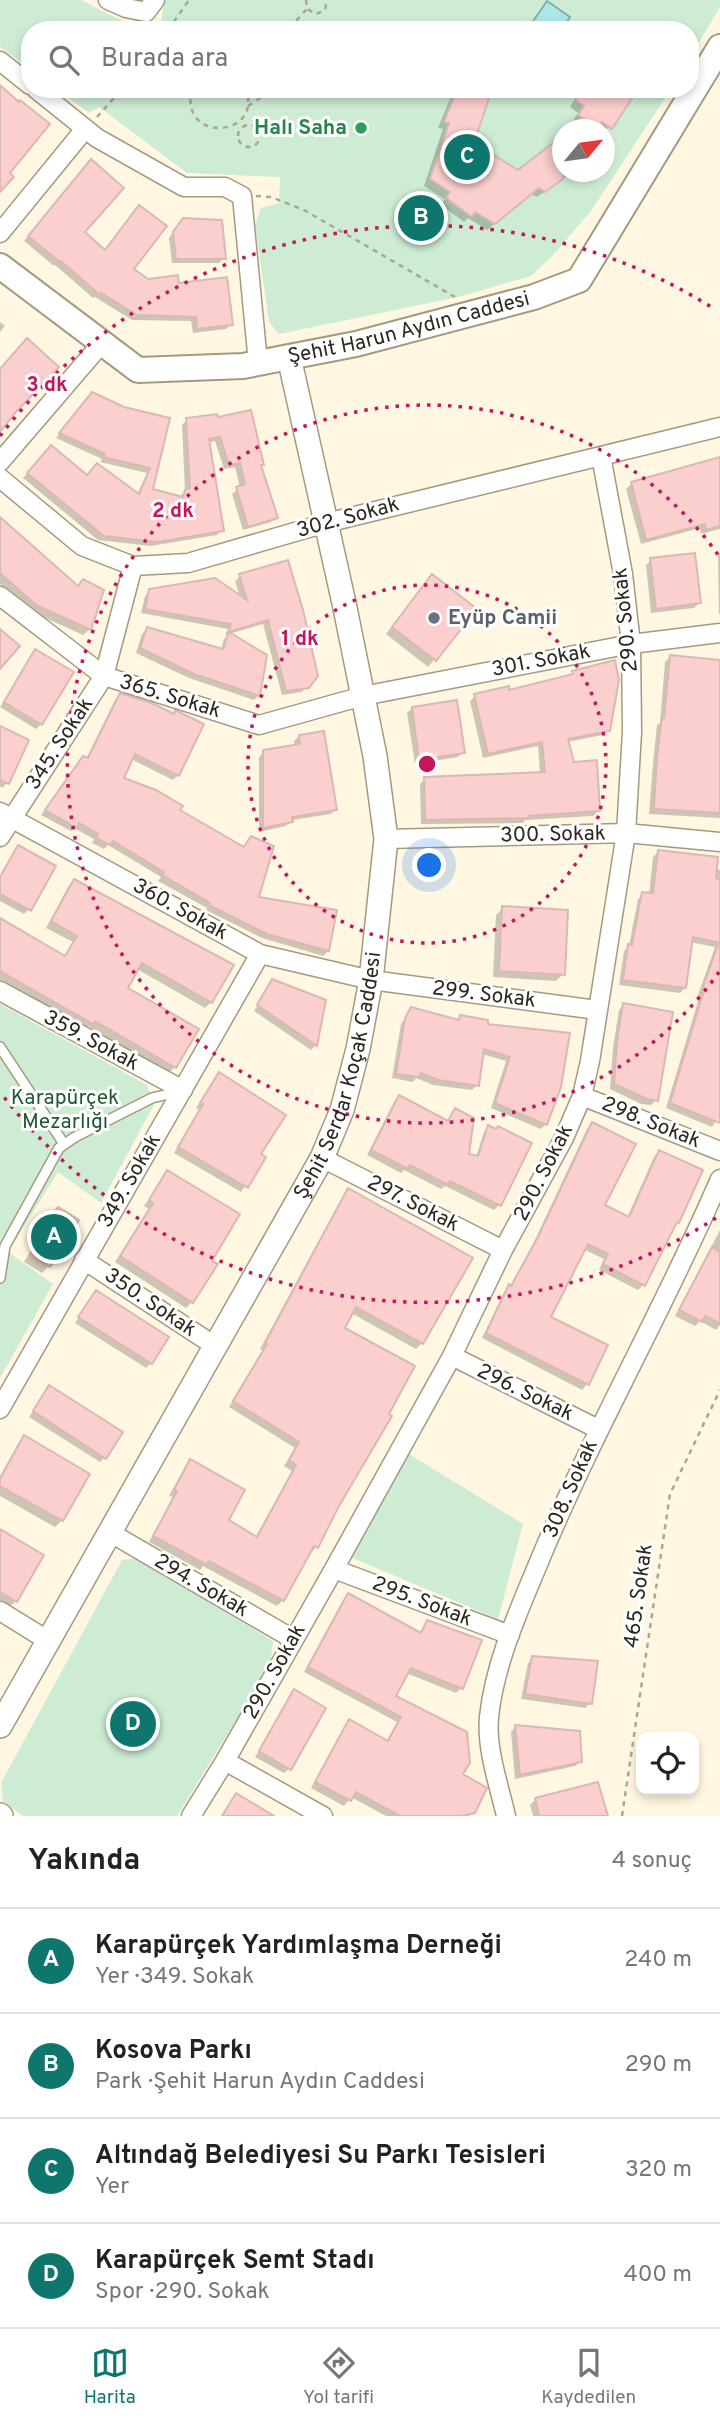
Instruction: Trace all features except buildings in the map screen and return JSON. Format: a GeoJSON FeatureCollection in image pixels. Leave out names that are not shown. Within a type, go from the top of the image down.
{"type":"FeatureCollection","features":[{"type":"Feature","properties":{"kind":"main road","name":"Şehit Harun Aydın Caddesi"},"geometry":{"type":"LineString","coordinates":[[699,82],[720,47]]}},
{"type":"Feature","properties":{"kind":"main road","name":"Şehit Harun Aydın Caddesi"},"geometry":{"type":"LineString","coordinates":[[0,265],[138,370],[243,366],[356,344],[534,297],[579,280],[689,98]]}},
{"type":"Feature","properties":{"kind":"street"},"geometry":{"type":"LineString","coordinates":[[108,0],[139,12],[146,12],[155,0]]}},
{"type":"Feature","properties":{"kind":"street"},"geometry":{"type":"LineString","coordinates":[[0,61],[21,78]]}},
{"type":"Feature","properties":{"kind":"street"},"geometry":{"type":"LineString","coordinates":[[47,98],[97,138],[184,187],[225,187],[242,196],[258,363]]}},
{"type":"Feature","properties":{"kind":"street"},"geometry":{"type":"LineString","coordinates":[[0,233],[85,129]]}},
{"type":"Feature","properties":{"kind":"street"},"geometry":{"type":"LineString","coordinates":[[0,462],[102,343]]}},
{"type":"Feature","properties":{"kind":"street","name":"Şehit Serdar Koçak Caddesi"},"geometry":{"type":"LineString","coordinates":[[0,1726],[322,1158],[350,1084],[371,980],[386,839],[375,757],[363,696],[289,357]]}},
{"type":"Feature","properties":{"kind":"street","name":"302. Sokak"},"geometry":{"type":"LineString","coordinates":[[0,478],[82,547],[133,566],[188,563],[326,523],[720,427]]}},
{"type":"Feature","properties":{"kind":"street","name":"290. Sokak"},"geometry":{"type":"LineString","coordinates":[[191,1816],[334,1569],[452,1356],[503,1250],[564,1138],[582,1096],[590,1061],[626,833],[632,732],[631,644],[623,574],[601,456]]}},
{"type":"Feature","properties":{"kind":"street","name":"345. Sokak"},"geometry":{"type":"LineString","coordinates":[[0,837],[6,816],[104,676],[133,566]]}},
{"type":"Feature","properties":{"kind":"street","name":"365. Sokak"},"geometry":{"type":"LineString","coordinates":[[0,596],[104,676],[259,724],[363,696]]}},
{"type":"Feature","properties":{"kind":"street","name":"301. Sokak"},"geometry":{"type":"LineString","coordinates":[[363,696],[631,644],[720,633]]}},
{"type":"Feature","properties":{"kind":"street","name":"360. Sokak"},"geometry":{"type":"LineString","coordinates":[[6,816],[260,954],[371,980]]}},
{"type":"Feature","properties":{"kind":"street","name":"300. Sokak"},"geometry":{"type":"LineString","coordinates":[[386,839],[626,833],[720,842]]}},
{"type":"Feature","properties":{"kind":"street","name":"349. Sokak"},"geometry":{"type":"LineString","coordinates":[[0,1409],[260,954]]}},
{"type":"Feature","properties":{"kind":"street","name":"299. Sokak"},"geometry":{"type":"LineString","coordinates":[[371,980],[597,1010]]}},
{"type":"Feature","properties":{"kind":"street","name":"359. Sokak"},"geometry":{"type":"LineString","coordinates":[[0,991],[183,1090]]}},
{"type":"Feature","properties":{"kind":"street","name":"298. Sokak"},"geometry":{"type":"LineString","coordinates":[[582,1096],[720,1151]]}},
{"type":"Feature","properties":{"kind":"street","name":"297. Sokak"},"geometry":{"type":"LineString","coordinates":[[322,1158],[503,1250]]}},
{"type":"Feature","properties":{"kind":"street","name":"308. Sokak"},"geometry":{"type":"LineString","coordinates":[[506,1816],[492,1754],[489,1721],[495,1682],[510,1635],[559,1513],[720,1179]]}},
{"type":"Feature","properties":{"kind":"street","name":"350. Sokak"},"geometry":{"type":"LineString","coordinates":[[84,1260],[215,1346]]}},
{"type":"Feature","properties":{"kind":"street","name":"296. Sokak"},"geometry":{"type":"LineString","coordinates":[[452,1356],[598,1429]]}},
{"type":"Feature","properties":{"kind":"street","name":"294. Sokak"},"geometry":{"type":"LineString","coordinates":[[109,1532],[293,1639]]}},
{"type":"Feature","properties":{"kind":"street","name":"295. Sokak"},"geometry":{"type":"LineString","coordinates":[[334,1569],[510,1635]]}},
{"type":"Feature","properties":{"kind":"street"},"geometry":{"type":"LineString","coordinates":[[0,1611],[47,1640]]}},
{"type":"Feature","properties":{"kind":"street"},"geometry":{"type":"LineString","coordinates":[[225,1761],[323,1816]]}},
{"type":"Feature","properties":{"kind":"lane"},"geometry":{"type":"LineString","coordinates":[[0,1047],[64,1144]]}},
{"type":"Feature","properties":{"kind":"lane"},"geometry":{"type":"LineString","coordinates":[[0,1278],[5,1246],[59,1148],[75,1137],[152,1098],[183,1090]]}},
{"type":"Feature","properties":{"kind":"path"},"geometry":{"type":"LineString","coordinates":[[174,21],[189,0]]}},
{"type":"Feature","properties":{"kind":"path"},"geometry":{"type":"LineString","coordinates":[[296,21],[307,9],[306,0]]}},
{"type":"Feature","properties":{"kind":"path"},"geometry":{"type":"LineString","coordinates":[[307,9],[316,14],[322,13],[327,0]]}},
{"type":"Feature","properties":{"kind":"path"},"geometry":{"type":"LineString","coordinates":[[85,129],[114,98]]}},
{"type":"Feature","properties":{"kind":"path"},"geometry":{"type":"LineString","coordinates":[[192,98],[191,107],[195,116],[202,123],[220,129],[238,122],[248,106],[247,98]]}},
{"type":"Feature","properties":{"kind":"path"},"geometry":{"type":"LineString","coordinates":[[248,106],[260,98]]}},
{"type":"Feature","properties":{"kind":"path"},"geometry":{"type":"LineString","coordinates":[[238,122],[243,127]]}},
{"type":"Feature","properties":{"kind":"path"},"geometry":{"type":"LineString","coordinates":[[250,125],[259,131],[260,138],[254,146],[244,146],[239,141],[239,133],[243,127],[250,125]]}},
{"type":"Feature","properties":{"kind":"path"},"geometry":{"type":"LineString","coordinates":[[242,196],[271,197],[303,210],[478,312]]}},
{"type":"Feature","properties":{"kind":"path","name":"465. Sokak"},"geometry":{"type":"LineString","coordinates":[[622,1816],[670,1494],[720,1390]]}},
{"type":"Feature","properties":{"kind":"green space"},"geometry":{"type":"Polygon","coordinates":[[[0,0],[81,0],[122,21],[21,21],[21,62],[0,47],[0,0]]]}},
{"type":"Feature","properties":{"kind":"green space"},"geometry":{"type":"Polygon","coordinates":[[[164,0],[720,0],[720,7],[699,42],[699,21],[161,21],[164,0]]]}},
{"type":"Feature","properties":{"kind":"green space"},"geometry":{"type":"Polygon","coordinates":[[[69,98],[665,98],[615,174],[615,119],[552,119],[552,182],[610,182],[591,211],[531,276],[458,297],[279,334],[269,322],[255,225],[261,208],[279,203],[280,177],[187,173],[99,107],[89,113],[69,98]]]}},
{"type":"Feature","properties":{"kind":"green space","name":"Karapürçek Mezarlığı"},"geometry":{"type":"Polygon","coordinates":[[[0,1004],[147,1085],[154,1105],[101,1203],[58,1172],[8,1252],[53,1284],[0,1378],[0,1004]]]}},
{"type":"Feature","properties":{"kind":"green space"},"geometry":{"type":"Polygon","coordinates":[[[409,1454],[523,1524],[498,1619],[350,1557],[409,1454]]]}},
{"type":"Feature","properties":{"kind":"green space"},"geometry":{"type":"Polygon","coordinates":[[[138,1558],[273,1641],[270,1665],[177,1816],[23,1816],[3,1801],[1,1783],[122,1560],[138,1558]]]}},
{"type":"Feature","properties":{"kind":"water"},"geometry":{"type":"Polygon","coordinates":[[[547,1],[570,17],[567,21],[533,21],[547,1]]]}},
{"type":"Feature","properties":{"kind":"place","name":"Halı Saha"},"geometry":{"type":"Point","coordinates":[361,128]}},
{"type":"Feature","properties":{"kind":"place","name":"Altındağ Belediyesi Su Parkı Tesisleri"},"geometry":{"type":"Point","coordinates":[467,157]}},
{"type":"Feature","properties":{"kind":"place","name":"Kosova Parkı"},"geometry":{"type":"Point","coordinates":[421,218]}},
{"type":"Feature","properties":{"kind":"place","name":"Eyüp Camii"},"geometry":{"type":"Point","coordinates":[434,618]}},
{"type":"Feature","properties":{"kind":"place","name":"Karapürçek Yardımlaşma Derneği"},"geometry":{"type":"Point","coordinates":[54,1237]}},
{"type":"Feature","properties":{"kind":"place","name":"Karapürçek Semt Stadı"},"geometry":{"type":"Point","coordinates":[133,1724]}}]}
